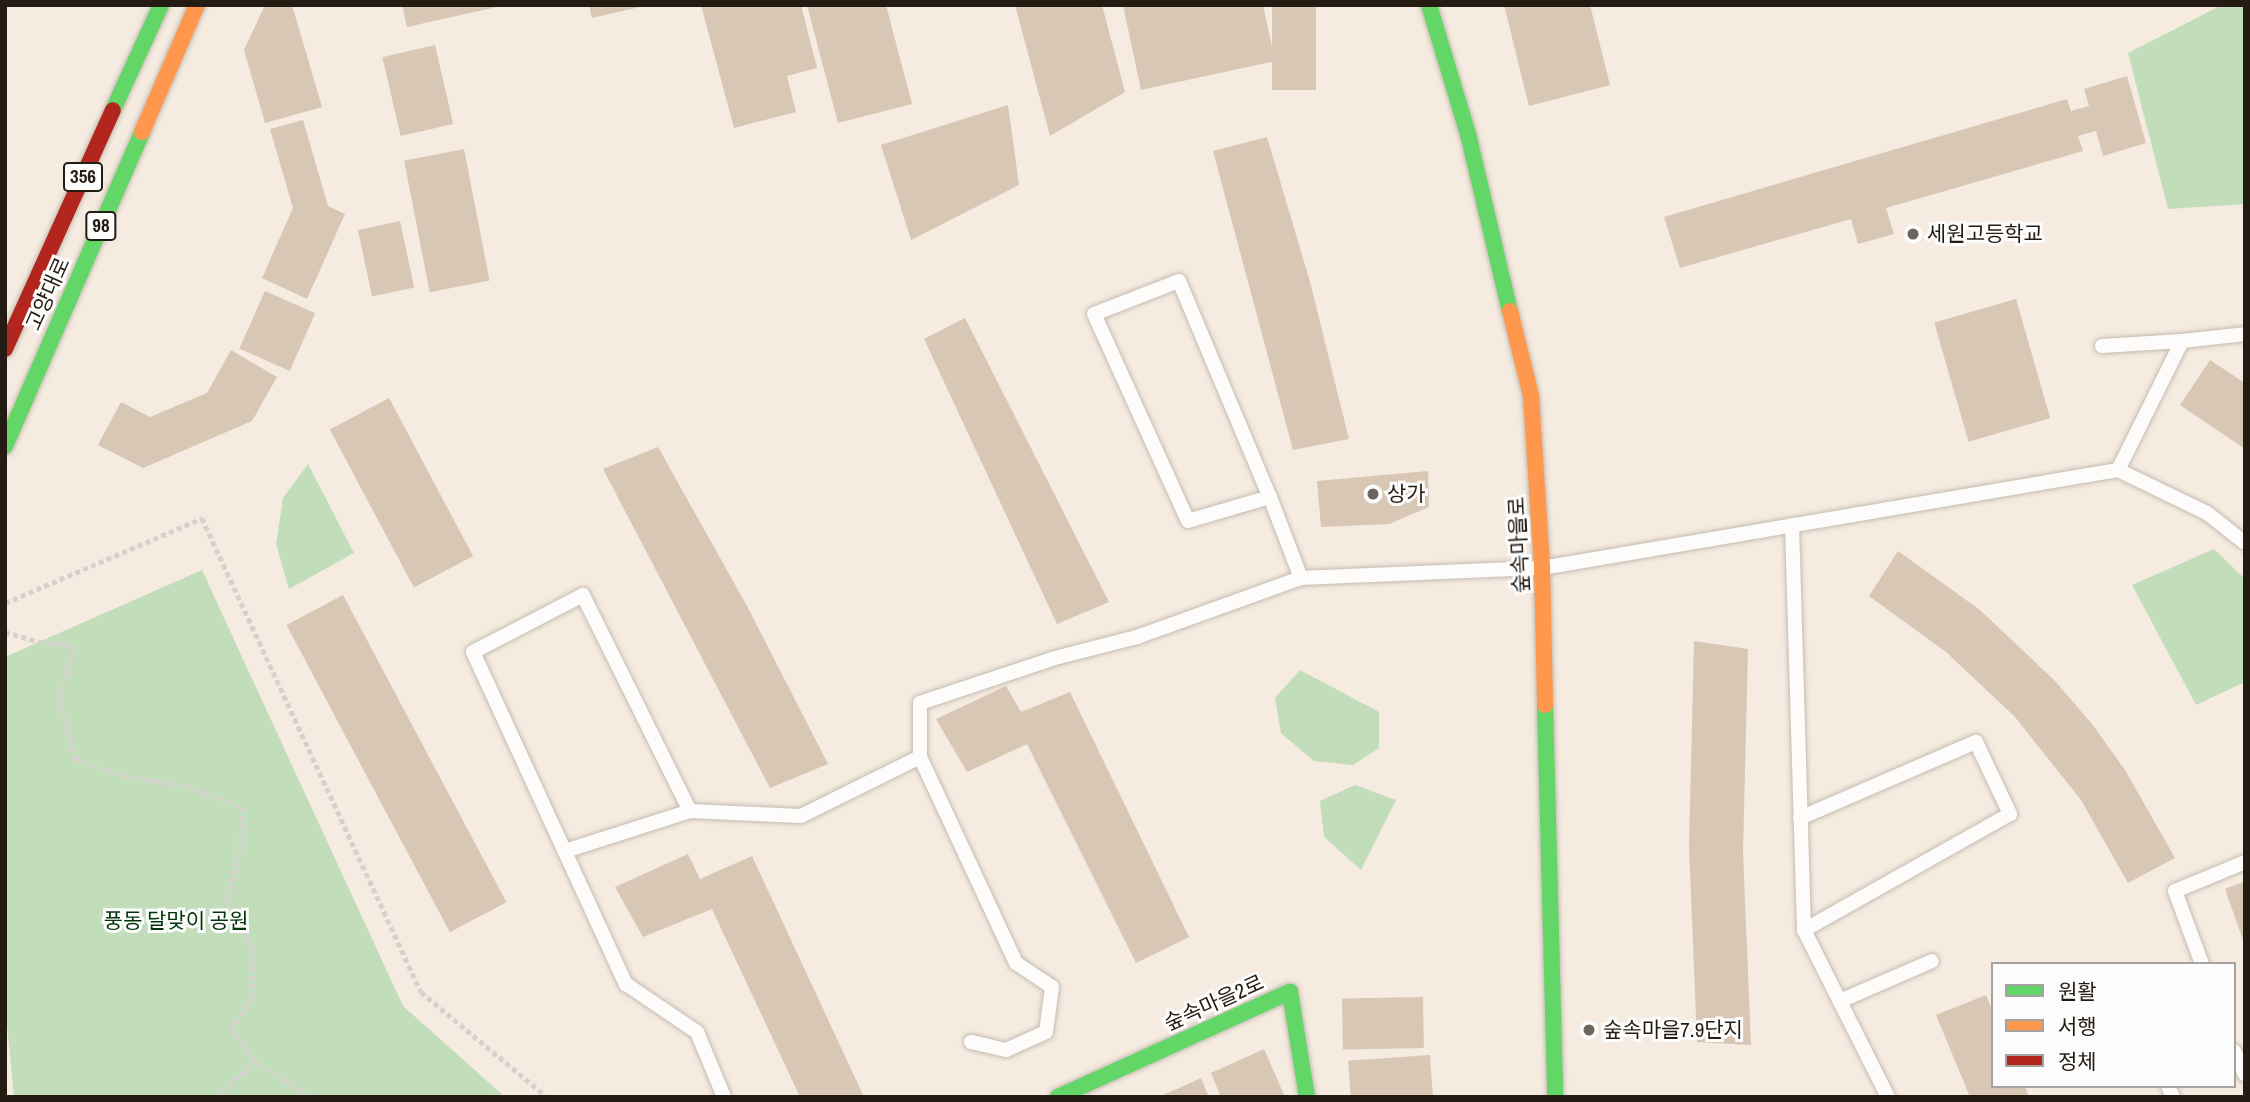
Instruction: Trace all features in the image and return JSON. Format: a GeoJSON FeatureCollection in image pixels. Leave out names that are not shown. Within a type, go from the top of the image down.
{"type":"FeatureCollection","features":[{"type":"Feature","properties":{"kind":"main road","name":"고양대로"},"geometry":{"type":"LineString","coordinates":[[5,349],[161,5]]}},
{"type":"Feature","properties":{"kind":"main road","name":"고양대로"},"geometry":{"type":"LineString","coordinates":[[5,446],[197,5]]}},
{"type":"Feature","properties":{"kind":"main road","name":"숲속마을로"},"geometry":{"type":"LineString","coordinates":[[1429,5],[1468,134],[1531,396],[1542,568],[1555,1097]]}},
{"type":"Feature","properties":{"kind":"main road","name":"숲속마을2로"},"geometry":{"type":"LineString","coordinates":[[1058,1097],[1290,992],[1307,1097]]}},
{"type":"Feature","properties":{"kind":"lane"},"geometry":{"type":"LineString","coordinates":[[1270,496],[1188,521],[1094,314],[1179,281],[1270,496],[1301,578]]}},
{"type":"Feature","properties":{"kind":"lane"},"geometry":{"type":"LineString","coordinates":[[2102,346],[2245,334]]}},
{"type":"Feature","properties":{"kind":"lane"},"geometry":{"type":"LineString","coordinates":[[2118,470],[2182,341]]}},
{"type":"Feature","properties":{"kind":"lane"},"geometry":{"type":"LineString","coordinates":[[971,1042],[1006,1050],[1046,1032],[1052,988],[1016,963],[920,757],[920,703],[1055,658],[1137,637],[1301,578],[1542,568],[2118,470],[2207,513],[2245,543]]}},
{"type":"Feature","properties":{"kind":"lane"},"geometry":{"type":"LineString","coordinates":[[1792,526],[1804,930],[1888,1097]]}},
{"type":"Feature","properties":{"kind":"lane"},"geometry":{"type":"LineString","coordinates":[[690,811],[583,595],[473,652],[626,984],[696,1032],[724,1097]]}},
{"type":"Feature","properties":{"kind":"lane"},"geometry":{"type":"LineString","coordinates":[[1800,818],[1976,742],[2010,814],[1804,930]]}},
{"type":"Feature","properties":{"kind":"lane"},"geometry":{"type":"LineString","coordinates":[[565,851],[690,811],[801,816],[920,757]]}},
{"type":"Feature","properties":{"kind":"lane"},"geometry":{"type":"LineString","coordinates":[[2201,962],[2175,891],[2245,862]]}},
{"type":"Feature","properties":{"kind":"lane"},"geometry":{"type":"LineString","coordinates":[[1840,1001],[1932,961]]}},
{"type":"Feature","properties":{"kind":"lane"},"geometry":{"type":"LineString","coordinates":[[2236,1055],[2245,1075]]}},
{"type":"Feature","properties":{"kind":"path"},"geometry":{"type":"LineString","coordinates":[[5,603],[202,518],[421,992],[547,1097]]}},
{"type":"Feature","properties":{"kind":"path"},"geometry":{"type":"LineString","coordinates":[[5,632],[39,642],[75,646],[59,697],[75,759],[129,776],[188,786],[241,807],[240,853],[227,901],[254,950],[253,998],[232,1029],[255,1062],[312,1097]]}},
{"type":"Feature","properties":{"kind":"path"},"geometry":{"type":"LineString","coordinates":[[215,1097],[255,1062]]}},
{"type":"Feature","properties":{"kind":"green space"},"geometry":{"type":"Polygon","coordinates":[[[2222,5],[2245,5],[2245,204],[2168,209],[2128,53],[2222,5]]]}},
{"type":"Feature","properties":{"kind":"green space"},"geometry":{"type":"Polygon","coordinates":[[[308,464],[354,553],[289,589],[276,544],[283,498],[308,464]]]}},
{"type":"Feature","properties":{"kind":"green space"},"geometry":{"type":"Polygon","coordinates":[[[2214,549],[2245,579],[2245,682],[2196,705],[2132,585],[2214,549]]]}},
{"type":"Feature","properties":{"kind":"green space","name":"풍동 달맞이 공원"},"geometry":{"type":"Polygon","coordinates":[[[202,570],[403,1006],[505,1097],[14,1097],[5,1004],[5,657],[202,570]]]}},
{"type":"Feature","properties":{"kind":"green space"},"geometry":{"type":"Polygon","coordinates":[[[1300,670],[1379,712],[1379,748],[1353,765],[1314,761],[1281,733],[1275,698],[1300,670]]]}},
{"type":"Feature","properties":{"kind":"green space"},"geometry":{"type":"Polygon","coordinates":[[[1355,785],[1396,800],[1361,870],[1324,837],[1320,801],[1355,785]]]}},
{"type":"Feature","properties":{"kind":"building"},"geometry":{"type":"Polygon","coordinates":[[[265,5],[292,5],[322,107],[265,123],[244,50],[265,5]]]}},
{"type":"Feature","properties":{"kind":"building"},"geometry":{"type":"Polygon","coordinates":[[[402,5],[500,5],[501,6],[407,27],[402,5]]]}},
{"type":"Feature","properties":{"kind":"building"},"geometry":{"type":"Polygon","coordinates":[[[589,5],[644,5],[644,6],[592,18],[589,5]]]}},
{"type":"Feature","properties":{"kind":"building"},"geometry":{"type":"Polygon","coordinates":[[[701,5],[801,5],[817,68],[787,76],[796,112],[734,128],[701,5]]]}},
{"type":"Feature","properties":{"kind":"building"},"geometry":{"type":"Polygon","coordinates":[[[807,5],[886,5],[912,104],[838,123],[807,5]]]}},
{"type":"Feature","properties":{"kind":"building"},"geometry":{"type":"Polygon","coordinates":[[[1015,5],[1102,5],[1125,92],[1050,136],[1015,5]]]}},
{"type":"Feature","properties":{"kind":"building"},"geometry":{"type":"Polygon","coordinates":[[[1123,5],[1263,5],[1275,61],[1141,90],[1123,5]]]}},
{"type":"Feature","properties":{"kind":"building"},"geometry":{"type":"Polygon","coordinates":[[[1272,5],[1316,5],[1316,90],[1272,90],[1272,5]]]}},
{"type":"Feature","properties":{"kind":"building"},"geometry":{"type":"Polygon","coordinates":[[[1504,5],[1590,5],[1610,85],[1529,106],[1504,5]]]}},
{"type":"Feature","properties":{"kind":"building"},"geometry":{"type":"Polygon","coordinates":[[[435,45],[453,124],[401,136],[382,57],[435,45]]]}},
{"type":"Feature","properties":{"kind":"building"},"geometry":{"type":"Polygon","coordinates":[[[2127,76],[2146,143],[2103,156],[2096,131],[2078,136],[2083,151],[1886,208],[1894,234],[1858,244],[1851,219],[1680,268],[1664,217],[2067,99],[2071,111],[2089,106],[2084,89],[2127,76]]]}},
{"type":"Feature","properties":{"kind":"building"},"geometry":{"type":"Polygon","coordinates":[[[1008,105],[1019,185],[911,240],[881,145],[1008,105]]]}},
{"type":"Feature","properties":{"kind":"building"},"geometry":{"type":"Polygon","coordinates":[[[303,120],[328,206],[345,214],[307,299],[262,278],[293,208],[270,129],[303,120]]]}},
{"type":"Feature","properties":{"kind":"building"},"geometry":{"type":"Polygon","coordinates":[[[1267,137],[1310,282],[1349,439],[1293,450],[1213,151],[1267,137]]]}},
{"type":"Feature","properties":{"kind":"building"},"geometry":{"type":"Polygon","coordinates":[[[464,149],[490,281],[430,292],[404,161],[464,149]]]}},
{"type":"Feature","properties":{"kind":"building"},"geometry":{"type":"Polygon","coordinates":[[[400,221],[414,288],[372,296],[358,230],[400,221]]]}},
{"type":"Feature","properties":{"kind":"building"},"geometry":{"type":"Polygon","coordinates":[[[265,291],[315,313],[290,371],[239,349],[265,291]]]}},
{"type":"Feature","properties":{"kind":"building"},"geometry":{"type":"Polygon","coordinates":[[[2016,299],[2050,418],[1968,442],[1934,322],[2016,299]]]}},
{"type":"Feature","properties":{"kind":"building"},"geometry":{"type":"Polygon","coordinates":[[[965,318],[1109,602],[1057,624],[924,339],[965,318]]]}},
{"type":"Feature","properties":{"kind":"building"},"geometry":{"type":"Polygon","coordinates":[[[231,350],[277,377],[252,421],[143,468],[98,445],[121,402],[150,417],[207,393],[231,350]]]}},
{"type":"Feature","properties":{"kind":"building"},"geometry":{"type":"Polygon","coordinates":[[[2210,360],[2245,383],[2245,449],[2180,405],[2210,360]]]}},
{"type":"Feature","properties":{"kind":"building"},"geometry":{"type":"Polygon","coordinates":[[[389,398],[473,556],[414,588],[330,429],[389,398]]]}},
{"type":"Feature","properties":{"kind":"building"},"geometry":{"type":"Polygon","coordinates":[[[658,447],[747,606],[828,764],[770,788],[603,469],[658,447]]]}},
{"type":"Feature","properties":{"kind":"building","name":"상가"},"geometry":{"type":"Polygon","coordinates":[[[1428,471],[1429,507],[1389,524],[1321,527],[1317,481],[1428,471]]]}},
{"type":"Feature","properties":{"kind":"building"},"geometry":{"type":"Polygon","coordinates":[[[1898,551],[1980,610],[2055,681],[2092,724],[2125,770],[2175,858],[2128,883],[2081,800],[2015,717],[1946,652],[1869,596],[1898,551]]]}},
{"type":"Feature","properties":{"kind":"building"},"geometry":{"type":"Polygon","coordinates":[[[343,595],[506,902],[450,932],[286,625],[343,595]]]}},
{"type":"Feature","properties":{"kind":"building"},"geometry":{"type":"Polygon","coordinates":[[[1694,641],[1748,649],[1743,852],[1751,1045],[1697,1042],[1689,846],[1694,641]]]}},
{"type":"Feature","properties":{"kind":"building"},"geometry":{"type":"Polygon","coordinates":[[[1006,686],[1021,712],[1070,692],[1189,937],[1136,963],[1027,744],[967,772],[936,719],[1006,686]]]}},
{"type":"Feature","properties":{"kind":"building"},"geometry":{"type":"Polygon","coordinates":[[[688,854],[700,879],[752,856],[864,1097],[800,1097],[712,909],[643,937],[615,887],[688,854]]]}},
{"type":"Feature","properties":{"kind":"building"},"geometry":{"type":"Polygon","coordinates":[[[2245,881],[2245,943],[2244,943],[2225,889],[2245,881]]]}},
{"type":"Feature","properties":{"kind":"building"},"geometry":{"type":"Polygon","coordinates":[[[1986,995],[1991,1007],[1991,1088],[2026,1088],[2029,1097],[1970,1097],[1936,1015],[1986,995]]]}},
{"type":"Feature","properties":{"kind":"building"},"geometry":{"type":"Polygon","coordinates":[[[1423,997],[1424,1048],[1343,1049],[1342,998],[1423,997]]]}},
{"type":"Feature","properties":{"kind":"building"},"geometry":{"type":"Polygon","coordinates":[[[1264,1049],[1285,1097],[1221,1097],[1211,1073],[1264,1049]]]}},
{"type":"Feature","properties":{"kind":"building"},"geometry":{"type":"Polygon","coordinates":[[[1430,1055],[1433,1097],[1351,1097],[1348,1061],[1430,1055]]]}},
{"type":"Feature","properties":{"kind":"building"},"geometry":{"type":"Polygon","coordinates":[[[1201,1078],[1209,1097],[1159,1097],[1201,1078]]]}},
{"type":"Feature","properties":{"kind":"traffic: fast"},"geometry":{"type":"LineString","coordinates":[[113,110],[161,5]]}},
{"type":"Feature","properties":{"kind":"traffic: fast"},"geometry":{"type":"LineString","coordinates":[[1429,5],[1468,134],[1510,311]]}},
{"type":"Feature","properties":{"kind":"traffic: fast"},"geometry":{"type":"LineString","coordinates":[[5,446],[142,132]]}},
{"type":"Feature","properties":{"kind":"traffic: fast"},"geometry":{"type":"LineString","coordinates":[[1545,705],[1555,1097]]}},
{"type":"Feature","properties":{"kind":"traffic: fast"},"geometry":{"type":"LineString","coordinates":[[1058,1097],[1290,992],[1307,1097]]}},
{"type":"Feature","properties":{"kind":"traffic: slow"},"geometry":{"type":"LineString","coordinates":[[142,132],[197,5]]}},
{"type":"Feature","properties":{"kind":"traffic: slow"},"geometry":{"type":"LineString","coordinates":[[1510,311],[1531,396],[1542,568],[1545,705]]}},
{"type":"Feature","properties":{"kind":"traffic: jam"},"geometry":{"type":"LineString","coordinates":[[5,349],[113,110]]}},
{"type":"Feature","properties":{"kind":"place","name":"세원고등학교"},"geometry":{"type":"Point","coordinates":[1913,234]}},
{"type":"Feature","properties":{"kind":"place","name":"상가"},"geometry":{"type":"Point","coordinates":[1373,494]}},
{"type":"Feature","properties":{"kind":"place","name":"숲속마을7.9단지"},"geometry":{"type":"Point","coordinates":[1589,1030]}}]}
